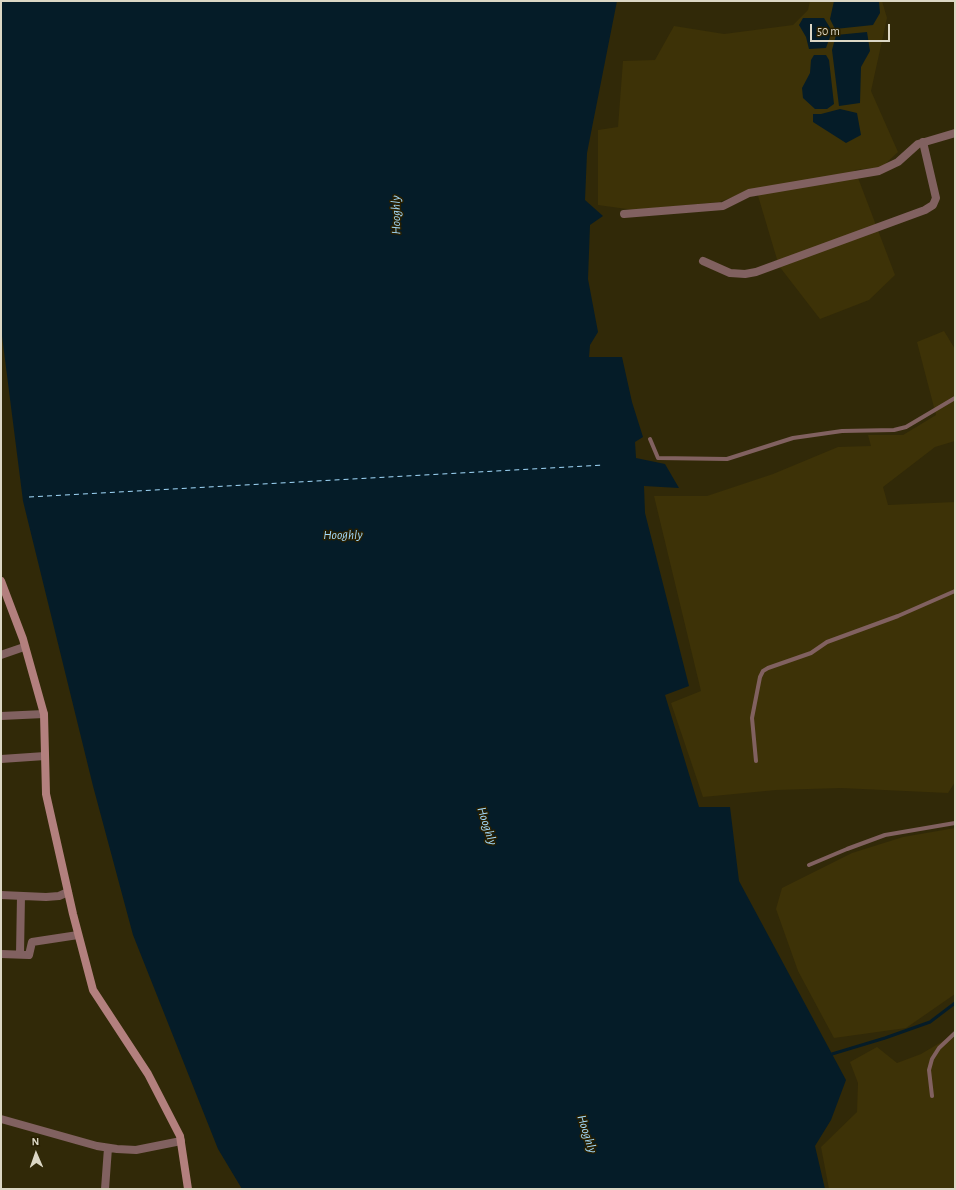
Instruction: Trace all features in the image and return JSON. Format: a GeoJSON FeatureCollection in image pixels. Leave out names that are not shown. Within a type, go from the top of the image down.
{"type":"FeatureCollection","features":[{"type":"Feature","properties":{"kind":"street"},"geometry":{"type":"LineString","coordinates":[[624,214],[723,206],[750,193],[880,171],[898,162],[918,144],[955,133]]}},
{"type":"Feature","properties":{"kind":"street"},"geometry":{"type":"LineString","coordinates":[[703,261],[730,273],[745,274],[756,272],[925,210],[933,205],[936,198],[923,142]]}},
{"type":"Feature","properties":{"kind":"street"},"geometry":{"type":"LineString","coordinates":[[1,581],[36,681],[44,714],[46,794],[78,935],[93,990],[148,1074],[180,1136],[188,1189]]}},
{"type":"Feature","properties":{"kind":"street"},"geometry":{"type":"LineString","coordinates":[[1,655],[24,647]]}},
{"type":"Feature","properties":{"kind":"street"},"geometry":{"type":"LineString","coordinates":[[1,716],[44,714]]}},
{"type":"Feature","properties":{"kind":"street"},"geometry":{"type":"LineString","coordinates":[[1,759],[45,756]]}},
{"type":"Feature","properties":{"kind":"street"},"geometry":{"type":"LineString","coordinates":[[1,895],[59,896],[68,892]]}},
{"type":"Feature","properties":{"kind":"street"},"geometry":{"type":"LineString","coordinates":[[20,954],[21,896]]}},
{"type":"Feature","properties":{"kind":"street"},"geometry":{"type":"LineString","coordinates":[[1,954],[30,954],[32,942],[78,935]]}},
{"type":"Feature","properties":{"kind":"street"},"geometry":{"type":"LineString","coordinates":[[1,1119],[108,1148],[136,1150],[181,1141]]}},
{"type":"Feature","properties":{"kind":"street"},"geometry":{"type":"LineString","coordinates":[[105,1189],[108,1148]]}},
{"type":"Feature","properties":{"kind":"lane"},"geometry":{"type":"LineString","coordinates":[[650,439],[658,458],[727,459],[793,438],[842,431],[900,428],[955,398]]}},
{"type":"Feature","properties":{"kind":"lane"},"geometry":{"type":"LineString","coordinates":[[756,761],[752,718],[760,677],[763,671],[811,654],[827,642],[898,616],[955,591]]}},
{"type":"Feature","properties":{"kind":"lane"},"geometry":{"type":"LineString","coordinates":[[810,866],[847,849],[885,835],[955,823]]}},
{"type":"Feature","properties":{"kind":"lane"},"geometry":{"type":"LineString","coordinates":[[932,1096],[929,1070],[932,1059],[939,1048],[955,1033]]}},
{"type":"Feature","properties":{"kind":"shaded area"},"geometry":{"type":"Polygon","coordinates":[[[810,1],[882,1],[887,18],[871,91],[898,152],[882,167],[855,170],[895,275],[869,300],[820,319],[779,266],[756,189],[719,202],[634,210],[598,205],[598,130],[618,127],[623,61],[655,60],[674,26],[724,34],[793,25],[808,10],[810,1]]]}},
{"type":"Feature","properties":{"kind":"shaded area"},"geometry":{"type":"Polygon","coordinates":[[[944,331],[955,349],[955,441],[935,447],[883,487],[888,505],[955,502],[955,782],[948,793],[841,788],[776,790],[703,797],[671,703],[701,691],[654,496],[707,496],[773,474],[838,447],[871,446],[868,435],[903,435],[936,415],[917,342],[944,331]]]}},
{"type":"Feature","properties":{"kind":"shaded area"},"geometry":{"type":"Polygon","coordinates":[[[955,828],[955,994],[906,1028],[834,1038],[798,971],[776,909],[782,888],[852,853],[903,837],[955,828]]]}},
{"type":"Feature","properties":{"kind":"shaded area"},"geometry":{"type":"Polygon","coordinates":[[[955,1034],[955,1189],[829,1189],[821,1147],[857,1112],[858,1083],[850,1062],[877,1047],[897,1063],[921,1054],[955,1034]]]}},
{"type":"Feature","properties":{"kind":"water","name":"Hooghly"},"geometry":{"type":"Polygon","coordinates":[[[1,1],[617,1],[587,153],[585,200],[603,216],[590,225],[588,279],[598,332],[590,345],[589,357],[622,357],[632,402],[643,437],[635,442],[636,458],[665,464],[679,488],[644,486],[645,513],[689,686],[665,695],[699,807],[730,807],[739,881],[846,1080],[831,1120],[815,1146],[825,1189],[242,1189],[218,1149],[133,935],[93,786],[23,501],[1,328],[1,1]]]}},
{"type":"Feature","properties":{"kind":"water"},"geometry":{"type":"Polygon","coordinates":[[[834,1],[879,1],[880,13],[873,25],[835,29],[830,19],[834,1]]]}},
{"type":"Feature","properties":{"kind":"water"},"geometry":{"type":"Polygon","coordinates":[[[803,18],[824,18],[832,31],[826,48],[809,49],[806,37],[799,25],[803,18]]]}},
{"type":"Feature","properties":{"kind":"water"},"geometry":{"type":"Polygon","coordinates":[[[867,32],[870,51],[861,67],[860,103],[839,106],[832,50],[836,35],[867,32]]]}},
{"type":"Feature","properties":{"kind":"water"},"geometry":{"type":"Polygon","coordinates":[[[814,55],[826,55],[829,60],[834,104],[827,109],[815,109],[803,98],[802,88],[810,73],[811,60],[814,55]]]}},
{"type":"Feature","properties":{"kind":"water"},"geometry":{"type":"Polygon","coordinates":[[[840,109],[857,113],[861,135],[846,143],[813,122],[813,114],[821,114],[840,109]]]}},
{"type":"Feature","properties":{"kind":"waterway"},"geometry":{"type":"LineString","coordinates":[[832,1054],[885,1038],[930,1022],[955,1003]]}},
{"type":"Feature","properties":{"kind":"ferry route"},"geometry":{"type":"LineString","coordinates":[[29,497],[604,465]]}}]}
